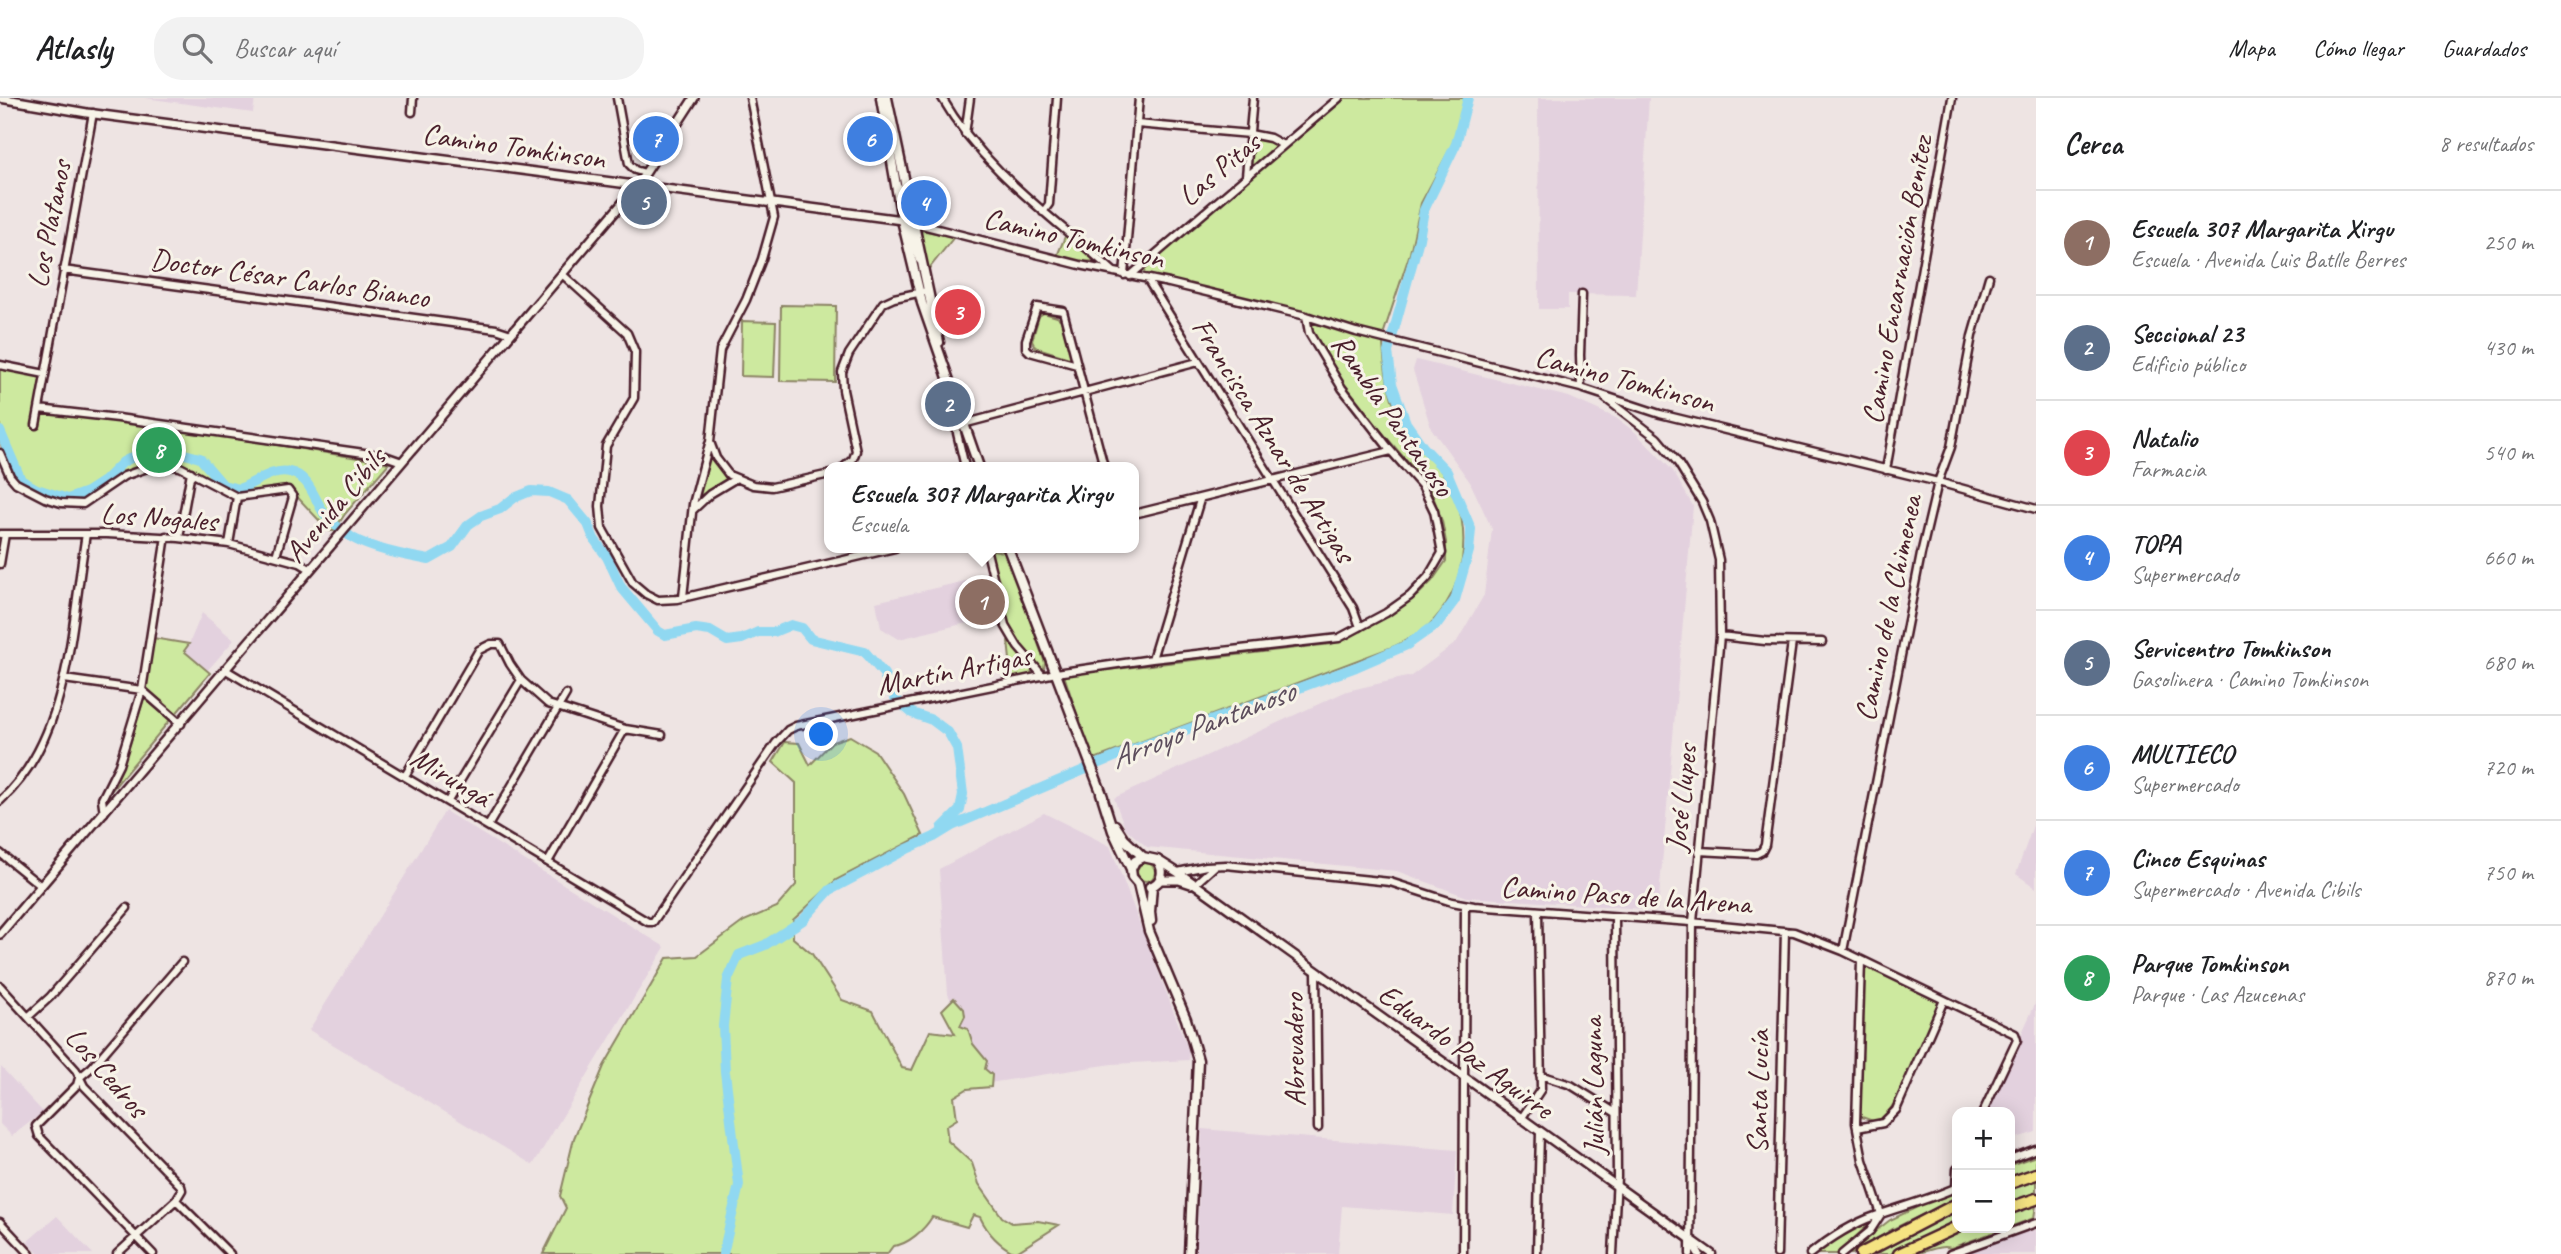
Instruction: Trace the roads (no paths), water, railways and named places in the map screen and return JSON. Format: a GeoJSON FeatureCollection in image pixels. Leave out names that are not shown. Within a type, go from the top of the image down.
{"type":"FeatureCollection","features":[{"type":"Feature","properties":{"kind":"highway"},"geometry":{"type":"LineString","coordinates":[[2015,1181],[2036,1174]]}},
{"type":"Feature","properties":{"kind":"highway"},"geometry":{"type":"LineString","coordinates":[[2015,1206],[2036,1199]]}},
{"type":"Feature","properties":{"kind":"highway"},"geometry":{"type":"LineString","coordinates":[[1861,1254],[1952,1207]]}},
{"type":"Feature","properties":{"kind":"highway"},"geometry":{"type":"LineString","coordinates":[[1899,1254],[1952,1229]]}},
{"type":"Feature","properties":{"kind":"main road"},"geometry":{"type":"LineString","coordinates":[[881,98],[894,176],[924,292],[949,385],[977,462]]}},
{"type":"Feature","properties":{"kind":"main road"},"geometry":{"type":"LineString","coordinates":[[887,98],[907,221],[922,265],[924,292]]}},
{"type":"Feature","properties":{"kind":"main road"},"geometry":{"type":"LineString","coordinates":[[1010,553],[1100,789],[1113,831],[1131,869],[1132,877],[1138,884],[1149,931],[1195,1044],[1198,1060],[1189,1254]]}},
{"type":"Feature","properties":{"kind":"main road"},"geometry":{"type":"LineString","coordinates":[[1100,789],[1124,839],[1143,857],[1157,860],[1162,872],[1160,880],[1152,886],[1138,884]]}},
{"type":"Feature","properties":{"kind":"main road"},"geometry":{"type":"LineString","coordinates":[[1131,869],[1135,861],[1143,857]]}},
{"type":"Feature","properties":{"kind":"main road"},"geometry":{"type":"LineString","coordinates":[[1152,886],[1150,912],[1164,964]]}},
{"type":"Feature","properties":{"kind":"street","name":"Camino Tomkinson"},"geometry":{"type":"LineString","coordinates":[[0,98],[93,113],[907,221],[1115,273],[1306,316],[1382,339],[1581,388],[1660,414],[2036,509]]}},
{"type":"Feature","properties":{"kind":"street"},"geometry":{"type":"LineString","coordinates":[[412,112],[413,98]]}},
{"type":"Feature","properties":{"kind":"street"},"geometry":{"type":"LineString","coordinates":[[617,98],[629,164],[635,170],[645,173]]}},
{"type":"Feature","properties":{"kind":"street","name":"Avenida Cibils"},"geometry":{"type":"LineString","coordinates":[[0,934],[637,186],[694,98]]}},
{"type":"Feature","properties":{"kind":"street"},"geometry":{"type":"LineString","coordinates":[[683,597],[692,511],[710,442],[720,350],[743,308],[772,225],[773,204],[750,98]]}},
{"type":"Feature","properties":{"kind":"street"},"geometry":{"type":"LineString","coordinates":[[942,98],[965,134],[1008,182],[1115,273]]}},
{"type":"Feature","properties":{"kind":"street"},"geometry":{"type":"LineString","coordinates":[[965,134],[970,98]]}},
{"type":"Feature","properties":{"kind":"street"},"geometry":{"type":"LineString","coordinates":[[1043,212],[1049,204],[1057,98]]}},
{"type":"Feature","properties":{"kind":"street"},"geometry":{"type":"LineString","coordinates":[[1127,275],[1139,98]]}},
{"type":"Feature","properties":{"kind":"street"},"geometry":{"type":"LineString","coordinates":[[1245,177],[1253,98]]}},
{"type":"Feature","properties":{"kind":"street","name":"Las Pitas"},"geometry":{"type":"LineString","coordinates":[[1127,275],[1339,98]]}},
{"type":"Feature","properties":{"kind":"street","name":"Camino Encarnación Benítez"},"geometry":{"type":"LineString","coordinates":[[1886,470],[1952,98]]}},
{"type":"Feature","properties":{"kind":"street","name":"Los Platanos"},"geometry":{"type":"LineString","coordinates":[[36,425],[93,113]]}},
{"type":"Feature","properties":{"kind":"street"},"geometry":{"type":"LineString","coordinates":[[1137,124],[1250,134],[1270,138],[1283,145]]}},
{"type":"Feature","properties":{"kind":"street","name":"Doctor César Carlos Bianco"},"geometry":{"type":"LineString","coordinates":[[63,270],[496,329],[511,334]]}},
{"type":"Feature","properties":{"kind":"street"},"geometry":{"type":"LineString","coordinates":[[562,274],[627,333],[635,352],[635,394],[632,404],[606,446],[600,516],[606,537],[633,583],[659,600],[683,597],[873,553]]}},
{"type":"Feature","properties":{"kind":"street","name":"Camino de la Chimenea"},"geometry":{"type":"LineString","coordinates":[[1843,951],[1921,554],[1937,482],[1951,447],[1972,336],[1989,277]]}},
{"type":"Feature","properties":{"kind":"street","name":"Francisca Aznar de Artigas"},"geometry":{"type":"LineString","coordinates":[[1147,279],[1353,608],[1360,627]]}},
{"type":"Feature","properties":{"kind":"street"},"geometry":{"type":"LineString","coordinates":[[850,462],[856,451],[842,381],[845,361],[880,306],[894,298],[924,292]]}},
{"type":"Feature","properties":{"kind":"street"},"geometry":{"type":"LineString","coordinates":[[1581,388],[1582,294]]}},
{"type":"Feature","properties":{"kind":"street"},"geometry":{"type":"LineString","coordinates":[[1077,366],[1030,352],[1026,348],[1037,307],[1063,311],[1103,462]]}},
{"type":"Feature","properties":{"kind":"street","name":"Rambla Pantanoso"},"geometry":{"type":"LineString","coordinates":[[1306,316],[1309,333],[1342,388],[1415,478],[1427,496],[1438,524],[1442,553],[1435,567],[1417,590],[1386,613],[1360,627]]}},
{"type":"Feature","properties":{"kind":"street"},"geometry":{"type":"LineString","coordinates":[[963,462],[957,428],[963,424],[1198,362]]}},
{"type":"Feature","properties":{"kind":"street"},"geometry":{"type":"LineString","coordinates":[[0,365],[45,374]]}},
{"type":"Feature","properties":{"kind":"street","name":"José Llupes"},"geometry":{"type":"LineString","coordinates":[[1598,393],[1632,417],[1665,446],[1678,463],[1702,502],[1710,521],[1719,560],[1720,636],[1693,922],[1690,1254]]}},
{"type":"Feature","properties":{"kind":"street"},"geometry":{"type":"LineString","coordinates":[[39,409],[385,456],[402,462]]}},
{"type":"Feature","properties":{"kind":"street"},"geometry":{"type":"LineString","coordinates":[[710,442],[720,464],[735,479],[753,485],[772,487],[824,475]]}},
{"type":"Feature","properties":{"kind":"street"},"geometry":{"type":"LineString","coordinates":[[1139,513],[1391,451]]}},
{"type":"Feature","properties":{"kind":"street"},"geometry":{"type":"LineString","coordinates":[[0,453],[16,483],[61,503],[83,504],[114,481],[150,467],[172,465],[191,472],[237,497],[285,490],[293,497],[275,556]]}},
{"type":"Feature","properties":{"kind":"street"},"geometry":{"type":"LineString","coordinates":[[179,538],[191,472]]}},
{"type":"Feature","properties":{"kind":"street"},"geometry":{"type":"LineString","coordinates":[[692,511],[710,494],[735,479]]}},
{"type":"Feature","properties":{"kind":"street"},"geometry":{"type":"LineString","coordinates":[[229,544],[237,497]]}},
{"type":"Feature","properties":{"kind":"street"},"geometry":{"type":"LineString","coordinates":[[1152,659],[1200,500]]}},
{"type":"Feature","properties":{"kind":"street"},"geometry":{"type":"LineString","coordinates":[[0,565],[3,534]]}},
{"type":"Feature","properties":{"kind":"street","name":"Los Nogales"},"geometry":{"type":"LineString","coordinates":[[3,534],[166,536],[229,544],[300,563],[310,569]]}},
{"type":"Feature","properties":{"kind":"street"},"geometry":{"type":"LineString","coordinates":[[0,801],[22,779],[49,729],[64,679],[86,534]]}},
{"type":"Feature","properties":{"kind":"street"},"geometry":{"type":"LineString","coordinates":[[104,813],[102,799],[119,765],[142,690],[166,536]]}},
{"type":"Feature","properties":{"kind":"street"},"geometry":{"type":"LineString","coordinates":[[987,553],[1005,625],[1018,647],[1043,676]]}},
{"type":"Feature","properties":{"kind":"street","name":"Martín Artigas"},"geometry":{"type":"LineString","coordinates":[[653,922],[783,734],[804,723],[1056,673],[1152,659],[1322,641],[1339,638],[1360,627]]}},
{"type":"Feature","properties":{"kind":"street"},"geometry":{"type":"LineString","coordinates":[[1720,636],[1822,642]]}},
{"type":"Feature","properties":{"kind":"street"},"geometry":{"type":"LineString","coordinates":[[1699,851],[1756,854],[1762,851],[1765,845],[1793,642]]}},
{"type":"Feature","properties":{"kind":"street"},"geometry":{"type":"LineString","coordinates":[[405,776],[479,650],[491,643],[500,644],[521,680],[548,704],[625,729],[662,735]]}},
{"type":"Feature","properties":{"kind":"street","name":"Mirungá"},"geometry":{"type":"LineString","coordinates":[[226,670],[648,922],[653,922]]}},
{"type":"Feature","properties":{"kind":"street"},"geometry":{"type":"LineString","coordinates":[[64,679],[142,690],[180,724]]}},
{"type":"Feature","properties":{"kind":"street"},"geometry":{"type":"LineString","coordinates":[[448,801],[521,680]]}},
{"type":"Feature","properties":{"kind":"street"},"geometry":{"type":"LineString","coordinates":[[488,826],[566,694]]}},
{"type":"Feature","properties":{"kind":"street"},"geometry":{"type":"LineString","coordinates":[[548,862],[625,729]]}},
{"type":"Feature","properties":{"kind":"street"},"geometry":{"type":"LineString","coordinates":[[0,853],[41,886]]}},
{"type":"Feature","properties":{"kind":"street"},"geometry":{"type":"LineString","coordinates":[[1157,860],[1195,884],[1215,866]]}},
{"type":"Feature","properties":{"kind":"street","name":"Camino Paso de la Arena"},"geometry":{"type":"LineString","coordinates":[[1180,876],[1226,865],[1390,882],[1465,905],[1693,922],[1800,934],[1843,951],[2015,1034],[2017,1040],[1985,1107]]}},
{"type":"Feature","properties":{"kind":"street"},"geometry":{"type":"LineString","coordinates":[[1160,880],[1180,876]]}},
{"type":"Feature","properties":{"kind":"street","name":"Eduardo Paz Aguirre"},"geometry":{"type":"LineString","coordinates":[[1195,884],[1712,1254]]}},
{"type":"Feature","properties":{"kind":"street"},"geometry":{"type":"LineString","coordinates":[[1462,1254],[1465,905]]}},
{"type":"Feature","properties":{"kind":"street"},"geometry":{"type":"LineString","coordinates":[[28,1017],[50,997],[127,908]]}},
{"type":"Feature","properties":{"kind":"street"},"geometry":{"type":"LineString","coordinates":[[1521,1119],[1541,1091],[1538,911]]}},
{"type":"Feature","properties":{"kind":"street","name":"Julián Laguna"},"geometry":{"type":"LineString","coordinates":[[1613,1254],[1616,1186],[1615,917]]}},
{"type":"Feature","properties":{"kind":"street","name":"Santa Lucía"},"geometry":{"type":"LineString","coordinates":[[1777,1254],[1785,931]]}},
{"type":"Feature","properties":{"kind":"street"},"geometry":{"type":"LineString","coordinates":[[1861,961],[1857,1128],[1863,1160],[1881,1214]]}},
{"type":"Feature","properties":{"kind":"street"},"geometry":{"type":"LineString","coordinates":[[153,1254],[36,1129],[37,1123],[76,1085],[79,1078],[92,1067],[182,962]]}},
{"type":"Feature","properties":{"kind":"street","name":"Abrevadero"},"geometry":{"type":"LineString","coordinates":[[1316,971],[1318,1128]]}},
{"type":"Feature","properties":{"kind":"street","name":"Los Cedros"},"geometry":{"type":"LineString","coordinates":[[0,986],[76,1070],[84,1086],[181,1186],[183,1190],[176,1199]]}},
{"type":"Feature","properties":{"kind":"street"},"geometry":{"type":"LineString","coordinates":[[1857,1128],[1879,1125],[1892,1115],[1901,1101],[1944,1000]]}},
{"type":"Feature","properties":{"kind":"street"},"geometry":{"type":"LineString","coordinates":[[1540,1075],[1571,1085],[1616,1113]]}},
{"type":"Feature","properties":{"kind":"street"},"geometry":{"type":"LineString","coordinates":[[1537,1254],[1540,1132]]}},
{"type":"Feature","properties":{"kind":"street"},"geometry":{"type":"LineString","coordinates":[[2015,1157],[2036,1149]]}},
{"type":"Feature","properties":{"kind":"street"},"geometry":{"type":"LineString","coordinates":[[1810,1254],[1841,1233],[1881,1214],[1952,1189]]}},
{"type":"Feature","properties":{"kind":"street"},"geometry":{"type":"LineString","coordinates":[[117,1254],[176,1199],[230,1254]]}},
{"type":"Feature","properties":{"kind":"street"},"geometry":{"type":"LineString","coordinates":[[1842,1254],[1870,1231],[1881,1214]]}},
{"type":"Feature","properties":{"kind":"street"},"geometry":{"type":"LineString","coordinates":[[0,1222],[30,1254]]}},
{"type":"Feature","properties":{"kind":"street"},"geometry":{"type":"LineString","coordinates":[[1950,1254],[2036,1223]]}},
{"type":"Feature","properties":{"kind":"street"},"geometry":{"type":"LineString","coordinates":[[1689,1238],[1699,1254]]}},
{"type":"Feature","properties":{"kind":"waterway","name":"Arroyo Pantanoso"},"geometry":{"type":"LineString","coordinates":[[723,1254],[739,1185],[725,1072],[723,1026],[728,979],[739,955],[765,945],[803,920],[830,890],[952,826],[1131,750],[1356,667],[1407,645],[1437,624],[1455,600],[1469,551],[1471,529],[1447,472],[1423,447],[1406,423],[1392,384],[1388,352],[1419,239],[1424,210],[1456,144],[1468,98]]}},
{"type":"Feature","properties":{"kind":"waterway"},"geometry":{"type":"LineString","coordinates":[[0,431],[21,480],[37,489],[68,499],[87,492],[104,481],[123,462],[145,451],[161,448],[200,458],[223,485],[239,489],[276,472],[296,474],[307,484],[326,516],[355,539],[386,551],[429,560],[452,547],[468,525],[481,516],[500,509],[514,498],[531,491],[549,492],[568,500],[588,524],[621,587],[658,631],[665,635],[696,629],[710,631],[727,641],[742,639],[758,632],[774,632],[791,625],[802,628],[811,639],[865,652],[884,674],[889,690],[898,701],[912,713],[932,720],[948,732],[957,748],[963,794],[960,810],[942,828]]}},
{"type":"Feature","properties":{"kind":"place","name":"Cinco Esquinas"},"geometry":{"type":"Point","coordinates":[656,139]}},
{"type":"Feature","properties":{"kind":"place","name":"MULTIECO"},"geometry":{"type":"Point","coordinates":[870,139]}},
{"type":"Feature","properties":{"kind":"place","name":"Servicentro Tomkinson"},"geometry":{"type":"Point","coordinates":[644,202]}},
{"type":"Feature","properties":{"kind":"place","name":"TOPA"},"geometry":{"type":"Point","coordinates":[924,203]}},
{"type":"Feature","properties":{"kind":"place","name":"Natalio"},"geometry":{"type":"Point","coordinates":[958,312]}},
{"type":"Feature","properties":{"kind":"place","name":"Seccional 23"},"geometry":{"type":"Point","coordinates":[948,404]}},
{"type":"Feature","properties":{"kind":"place","name":"Parque Tomkinson"},"geometry":{"type":"Point","coordinates":[159,450]}},
{"type":"Feature","properties":{"kind":"place","name":"Escuela 307 Margarita Xirgu"},"geometry":{"type":"Point","coordinates":[982,602]}}]}
